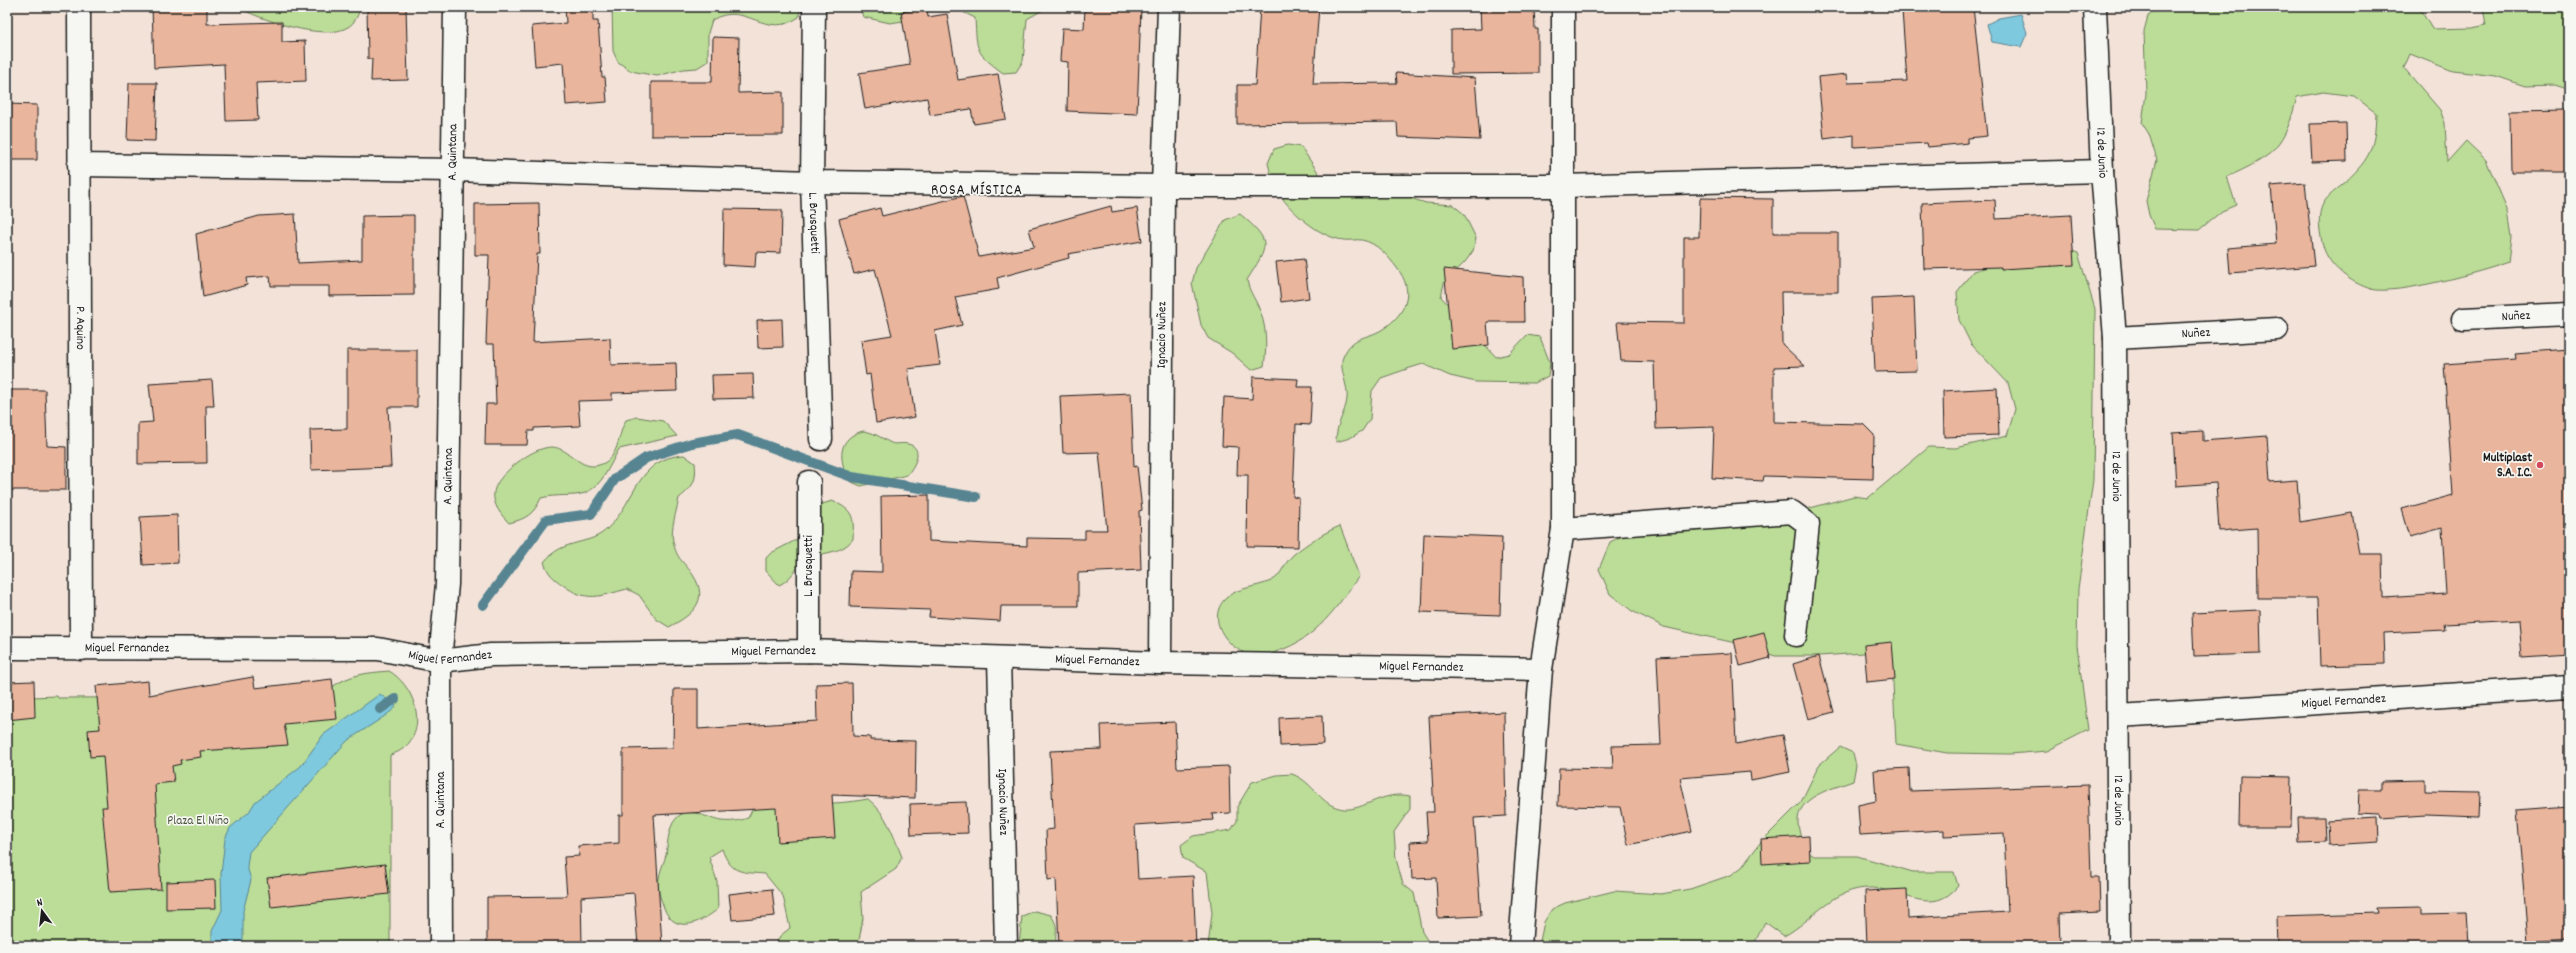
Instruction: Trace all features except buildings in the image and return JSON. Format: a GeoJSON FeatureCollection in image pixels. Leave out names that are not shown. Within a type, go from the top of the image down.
{"type":"FeatureCollection","features":[{"type":"Feature","properties":{"kind":"street","name":"P. Aquino"},"geometry":{"type":"LineString","coordinates":[[79,7],[81,649]]}},
{"type":"Feature","properties":{"kind":"street","name":"A. Quintana"},"geometry":{"type":"LineString","coordinates":[[441,946],[440,662],[447,584],[454,170],[455,7]]}},
{"type":"Feature","properties":{"kind":"street","name":"L. Brusquetti"},"geometry":{"type":"LineString","coordinates":[[814,7],[812,182],[820,439]]}},
{"type":"Feature","properties":{"kind":"street","name":"Ignacio Nuñez"},"geometry":{"type":"LineString","coordinates":[[1160,663],[1164,186],[1169,7]]}},
{"type":"Feature","properties":{"kind":"street"},"geometry":{"type":"LineString","coordinates":[[1520,946],[1541,669],[1563,529],[1563,7]]}},
{"type":"Feature","properties":{"kind":"street","name":"12 de Junio"},"geometry":{"type":"LineString","coordinates":[[2095,7],[2102,171],[2115,338],[2119,716],[2119,946]]}},
{"type":"Feature","properties":{"kind":"street"},"geometry":{"type":"LineString","coordinates":[[79,165],[454,170],[812,182],[1164,186],[1563,186],[2102,171]]}},
{"type":"Feature","properties":{"kind":"street","name":"Nuñez"},"geometry":{"type":"LineString","coordinates":[[2463,319],[2569,314]]}},
{"type":"Feature","properties":{"kind":"street","name":"Nuñez"},"geometry":{"type":"LineString","coordinates":[[2115,338],[2277,328]]}},
{"type":"Feature","properties":{"kind":"street","name":"L. Brusquetti"},"geometry":{"type":"LineString","coordinates":[[809,482],[809,650]]}},
{"type":"Feature","properties":{"kind":"street"},"geometry":{"type":"LineString","coordinates":[[1563,529],[1792,512],[1808,524],[1796,635]]}},
{"type":"Feature","properties":{"kind":"street","name":"Miguel Fernandez"},"geometry":{"type":"LineString","coordinates":[[7,648],[378,649],[440,662],[490,655],[809,650],[1160,663],[1541,669]]}},
{"type":"Feature","properties":{"kind":"street","name":"Ignacio Nuñez"},"geometry":{"type":"LineString","coordinates":[[999,658],[1006,946]]}},
{"type":"Feature","properties":{"kind":"street","name":"Miguel Fernandez"},"geometry":{"type":"LineString","coordinates":[[2119,716],[2569,687]]}},
{"type":"Feature","properties":{"kind":"green space"},"geometry":{"type":"Polygon","coordinates":[[[237,7],[361,7],[354,21],[348,27],[337,31],[324,32],[276,23],[237,7]]]}},
{"type":"Feature","properties":{"kind":"green space"},"geometry":{"type":"Polygon","coordinates":[[[612,7],[800,7],[799,17],[787,23],[776,25],[735,14],[724,15],[712,20],[708,33],[708,61],[697,68],[684,69],[657,76],[631,71],[618,62],[613,51],[612,7]]]}},
{"type":"Feature","properties":{"kind":"green space"},"geometry":{"type":"Polygon","coordinates":[[[860,7],[931,7],[903,21],[890,23],[863,17],[860,7]]]}},
{"type":"Feature","properties":{"kind":"green space"},"geometry":{"type":"Polygon","coordinates":[[[953,7],[1048,7],[1027,19],[1023,61],[1016,72],[1003,73],[987,60],[979,50],[976,38],[975,18],[953,7]]]}},
{"type":"Feature","properties":{"kind":"green space"},"geometry":{"type":"Polygon","coordinates":[[[2159,7],[2419,7],[2432,29],[2473,28],[2486,25],[2483,7],[2569,7],[2569,90],[2554,85],[2525,86],[2496,76],[2453,71],[2410,54],[2404,68],[2440,110],[2445,123],[2447,162],[2466,141],[2486,160],[2508,211],[2512,237],[2509,262],[2440,282],[2399,289],[2371,289],[2356,283],[2342,273],[2330,261],[2323,246],[2320,230],[2320,213],[2324,202],[2358,169],[2369,154],[2374,137],[2376,113],[2354,96],[2323,92],[2297,97],[2287,128],[2282,139],[2275,148],[2267,156],[2256,163],[2227,177],[2236,205],[2222,211],[2199,230],[2155,229],[2149,215],[2146,201],[2157,160],[2149,134],[2142,123],[2146,94],[2144,31],[2148,16],[2159,7]]]}},
{"type":"Feature","properties":{"kind":"green space"},"geometry":{"type":"Polygon","coordinates":[[[1288,145],[1301,147],[1332,193],[1392,182],[1413,199],[1426,203],[1453,205],[1464,214],[1476,238],[1473,251],[1465,262],[1444,283],[1441,297],[1496,357],[1509,354],[1527,335],[1540,337],[1550,363],[1548,376],[1535,383],[1476,382],[1450,376],[1423,364],[1410,368],[1381,378],[1372,391],[1370,419],[1362,431],[1350,438],[1336,442],[1337,429],[1347,399],[1347,388],[1342,366],[1343,357],[1351,344],[1360,338],[1383,329],[1398,316],[1406,301],[1406,285],[1397,268],[1386,255],[1373,244],[1362,240],[1344,240],[1325,234],[1315,229],[1288,206],[1276,189],[1268,163],[1274,149],[1288,145]]]}},
{"type":"Feature","properties":{"kind":"green space"},"geometry":{"type":"Polygon","coordinates":[[[1240,214],[1258,231],[1263,238],[1264,244],[1260,259],[1247,280],[1250,291],[1261,313],[1266,336],[1264,366],[1251,370],[1232,353],[1208,338],[1201,325],[1192,283],[1196,268],[1225,220],[1240,214]]]}},
{"type":"Feature","properties":{"kind":"green space"},"geometry":{"type":"Polygon","coordinates":[[[2053,245],[2078,253],[2095,309],[2093,480],[2078,589],[2077,645],[2088,730],[2047,751],[2010,754],[1947,753],[1896,744],[1891,642],[1864,653],[1819,656],[1775,656],[1740,644],[1664,627],[1632,611],[1610,594],[1599,569],[1610,542],[1622,536],[1666,530],[1696,531],[1763,512],[1803,510],[1854,496],[1868,498],[1929,447],[1956,448],[2007,436],[2015,409],[2008,383],[1971,344],[1959,320],[1957,292],[1973,271],[2029,256],[2053,245]]]}},
{"type":"Feature","properties":{"kind":"green space"},"geometry":{"type":"Polygon","coordinates":[[[637,417],[663,421],[677,436],[619,449],[601,480],[591,490],[585,493],[541,498],[529,515],[520,520],[509,523],[501,514],[496,505],[494,490],[502,476],[522,459],[539,450],[552,447],[564,451],[586,465],[599,465],[611,458],[626,420],[637,417]]]}},
{"type":"Feature","properties":{"kind":"green space"},"geometry":{"type":"Polygon","coordinates":[[[863,431],[891,443],[908,444],[916,449],[917,453],[915,463],[907,475],[861,486],[849,481],[843,466],[842,451],[848,439],[854,434],[863,431]]]}},
{"type":"Feature","properties":{"kind":"green space"},"geometry":{"type":"Polygon","coordinates":[[[684,455],[695,463],[695,479],[691,487],[679,498],[672,536],[677,553],[693,575],[700,592],[699,600],[691,612],[669,627],[656,619],[639,595],[627,589],[601,596],[587,596],[572,591],[551,575],[544,562],[552,554],[568,545],[593,538],[601,534],[617,517],[647,472],[656,464],[668,458],[684,455]]]}},
{"type":"Feature","properties":{"kind":"green space"},"geometry":{"type":"Polygon","coordinates":[[[832,501],[849,511],[853,520],[853,539],[848,544],[836,551],[817,555],[805,561],[787,580],[779,585],[766,571],[766,558],[771,553],[796,540],[819,505],[832,501]]]}},
{"type":"Feature","properties":{"kind":"green space"},"geometry":{"type":"Polygon","coordinates":[[[1340,526],[1359,576],[1334,610],[1304,639],[1291,646],[1267,655],[1250,655],[1232,645],[1220,628],[1218,619],[1219,609],[1224,600],[1230,595],[1243,589],[1272,581],[1277,577],[1293,555],[1322,535],[1340,526]]]}},
{"type":"Feature","properties":{"kind":"green space","name":"Plaza El Niño"},"geometry":{"type":"Polygon","coordinates":[[[389,671],[400,679],[408,690],[414,702],[416,715],[416,728],[412,739],[403,749],[390,755],[390,946],[7,946],[7,698],[57,696],[58,698],[330,697],[332,687],[345,679],[389,671]]]}},
{"type":"Feature","properties":{"kind":"green space"},"geometry":{"type":"Polygon","coordinates":[[[1840,747],[1853,753],[1856,765],[1853,781],[1817,795],[1809,800],[1803,807],[1799,814],[1798,824],[1803,849],[1814,856],[1857,856],[1913,872],[1954,872],[1958,886],[1948,895],[1938,900],[1927,901],[1883,890],[1871,888],[1858,889],[1835,899],[1784,936],[1765,922],[1753,946],[1539,946],[1544,922],[1552,909],[1565,903],[1614,891],[1661,894],[1690,889],[1731,875],[1742,867],[1760,843],[1801,802],[1819,765],[1840,747]]]}},
{"type":"Feature","properties":{"kind":"green space"},"geometry":{"type":"Polygon","coordinates":[[[1292,774],[1307,783],[1329,804],[1344,809],[1359,807],[1391,796],[1410,796],[1410,809],[1394,832],[1396,859],[1403,884],[1414,893],[1422,932],[1431,946],[1284,946],[1276,942],[1258,946],[1208,946],[1212,913],[1207,872],[1183,858],[1181,845],[1193,836],[1231,830],[1237,821],[1237,807],[1252,782],[1277,775],[1292,774]]]}},
{"type":"Feature","properties":{"kind":"green space"},"geometry":{"type":"Polygon","coordinates":[[[868,799],[875,805],[885,818],[902,857],[896,869],[861,892],[863,918],[858,946],[775,946],[780,936],[790,928],[783,896],[765,874],[743,872],[733,867],[725,857],[722,849],[709,857],[717,881],[718,909],[694,923],[686,924],[678,923],[672,920],[666,913],[659,893],[658,881],[666,855],[671,828],[676,818],[680,815],[685,813],[696,813],[716,820],[735,821],[748,818],[755,804],[841,803],[868,799]]]}},
{"type":"Feature","properties":{"kind":"green space"},"geometry":{"type":"Polygon","coordinates":[[[1035,911],[1051,915],[1056,924],[1057,946],[1019,946],[1022,916],[1035,911]]]}},
{"type":"Feature","properties":{"kind":"water"},"geometry":{"type":"Polygon","coordinates":[[[2021,14],[2027,33],[2021,47],[1992,42],[1987,24],[1999,18],[2021,14]]]}},
{"type":"Feature","properties":{"kind":"water"},"geometry":{"type":"Polygon","coordinates":[[[380,694],[396,706],[382,718],[346,742],[249,852],[247,866],[251,880],[243,911],[243,946],[212,946],[212,931],[222,910],[221,874],[225,839],[230,828],[249,812],[255,802],[301,766],[323,735],[380,694]]]}},
{"type":"Feature","properties":{"kind":"waterway"},"geometry":{"type":"LineString","coordinates":[[483,605],[546,520],[591,514],[615,479],[646,458],[692,443],[738,435],[852,477],[976,497]]}},
{"type":"Feature","properties":{"kind":"waterway"},"geometry":{"type":"LineString","coordinates":[[380,709],[395,699]]}},
{"type":"Feature","properties":{"kind":"place","name":"Multiplast S.A. I.C."},"geometry":{"type":"Point","coordinates":[2540,465]}},
{"type":"Feature","properties":{"kind":"district","name":"ROSA MÍSTICA"},"geometry":{"type":"Point","coordinates":[977,191]}}]}
